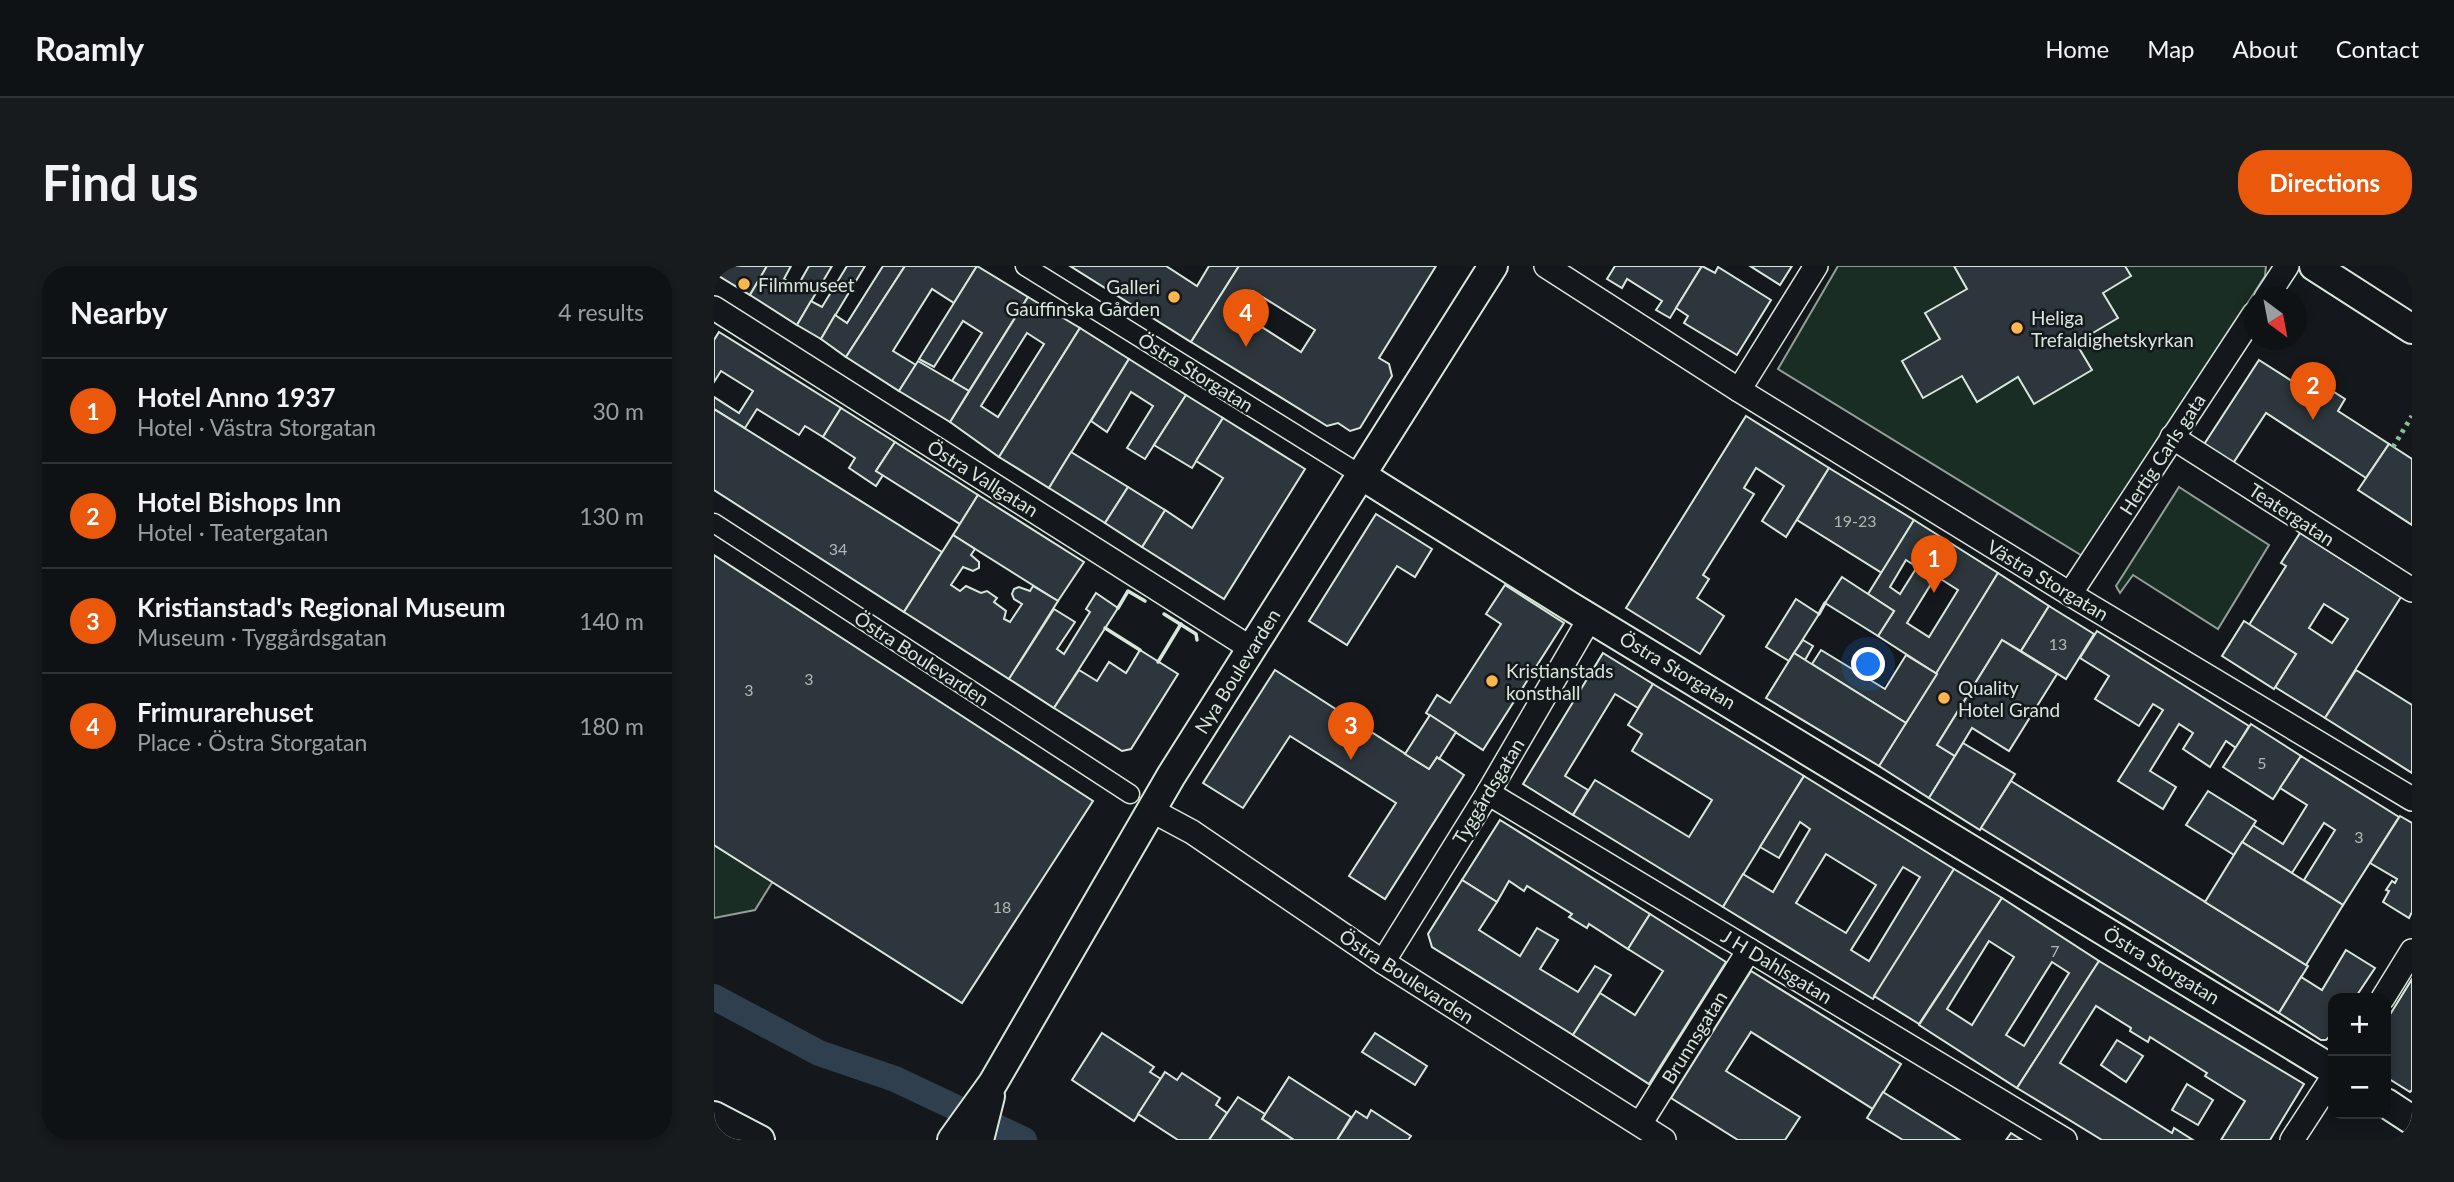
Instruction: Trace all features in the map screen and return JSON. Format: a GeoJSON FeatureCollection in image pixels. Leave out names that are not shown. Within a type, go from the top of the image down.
{"type":"FeatureCollection","features":[{"type":"Feature","properties":{"kind":"street","name":"Östra Storgatan"},"geometry":{"type":"LineString","coordinates":[[1025,266],[1590,618],[2328,1067]]}},
{"type":"Feature","properties":{"kind":"street"},"geometry":{"type":"LineString","coordinates":[[1051,282],[1060,266]]}},
{"type":"Feature","properties":{"kind":"street","name":"Nya Boulevarden"},"geometry":{"type":"LineString","coordinates":[[962,1138],[1140,802],[1252,649],[1493,266]]}},
{"type":"Feature","properties":{"kind":"street","name":"Västra Storgatan"},"geometry":{"type":"LineString","coordinates":[[1546,266],[1739,390],[2070,594],[2412,799]]}},
{"type":"Feature","properties":{"kind":"street"},"geometry":{"type":"LineString","coordinates":[[1739,390],[1816,266]]}},
{"type":"Feature","properties":{"kind":"street"},"geometry":{"type":"LineString","coordinates":[[2273,287],[2287,266]]}},
{"type":"Feature","properties":{"kind":"street"},"geometry":{"type":"LineString","coordinates":[[2314,266],[2412,329]]}},
{"type":"Feature","properties":{"kind":"street","name":"Östra Vallgatan"},"geometry":{"type":"LineString","coordinates":[[714,308],[1252,649]]}},
{"type":"Feature","properties":{"kind":"street","name":"Hertig Carls gata"},"geometry":{"type":"LineString","coordinates":[[2070,594],[2244,330]]}},
{"type":"Feature","properties":{"kind":"street","name":"Teatergatan"},"geometry":{"type":"LineString","coordinates":[[2172,437],[2412,590]]}},
{"type":"Feature","properties":{"kind":"street","name":"Östra Boulevarden"},"geometry":{"type":"LineString","coordinates":[[714,523],[1140,802],[1192,832],[1383,962],[1664,1140]]}},
{"type":"Feature","properties":{"kind":"street","name":"Tyggårdsgatan"},"geometry":{"type":"LineString","coordinates":[[1383,962],[1488,793],[1590,618]]}},
{"type":"Feature","properties":{"kind":"street","name":"J H Dahlsgatan"},"geometry":{"type":"LineString","coordinates":[[1488,793],[2065,1140]]}},
{"type":"Feature","properties":{"kind":"street","name":"Brunnsgatan"},"geometry":{"type":"LineString","coordinates":[[1640,1124],[1749,950]]}},
{"type":"Feature","properties":{"kind":"street"},"geometry":{"type":"LineString","coordinates":[[2386,993],[2412,951]]}},
{"type":"Feature","properties":{"kind":"street"},"geometry":{"type":"LineString","coordinates":[[2292,1140],[2328,1085]]}},
{"type":"Feature","properties":{"kind":"street"},"geometry":{"type":"LineString","coordinates":[[2391,1106],[2412,1120]]}},
{"type":"Feature","properties":{"kind":"street"},"geometry":{"type":"LineString","coordinates":[[714,1116],[756,1139]]}},
{"type":"Feature","properties":{"kind":"green space"},"geometry":{"type":"Polygon","coordinates":[[[1838,266],[2266,266],[2265,276],[2258,287],[2244,287],[2244,309],[2084,557],[1778,369],[1838,266]]]}},
{"type":"Feature","properties":{"kind":"green space"},"geometry":{"type":"Polygon","coordinates":[[[2179,487],[2269,545],[2218,629],[2133,575],[2120,593],[2116,586],[2179,487]]]}},
{"type":"Feature","properties":{"kind":"green space"},"geometry":{"type":"Polygon","coordinates":[[[714,845],[773,881],[755,910],[714,918],[714,845]]]}},
{"type":"Feature","properties":{"kind":"building","name":"Filmmuseet"},"geometry":{"type":"Polygon","coordinates":[[[714,266],[767,266],[750,295],[714,273],[714,266]]]}},
{"type":"Feature","properties":{"kind":"building"},"geometry":{"type":"Polygon","coordinates":[[[767,266],[791,266],[784,279],[797,287],[809,266],[832,266],[797,325],[750,295],[767,266]]]}},
{"type":"Feature","properties":{"kind":"building"},"geometry":{"type":"Polygon","coordinates":[[[847,266],[865,266],[821,339],[797,325],[811,301],[822,307],[847,266]]]}},
{"type":"Feature","properties":{"kind":"building"},"geometry":{"type":"Polygon","coordinates":[[[883,266],[905,266],[846,357],[821,339],[835,315],[847,323],[883,266]]]}},
{"type":"Feature","properties":{"kind":"building"},"geometry":{"type":"Polygon","coordinates":[[[905,266],[977,266],[954,303],[932,289],[893,351],[916,365],[899,391],[846,357],[905,266]]]}},
{"type":"Feature","properties":{"kind":"building"},"geometry":{"type":"Polygon","coordinates":[[[977,266],[1028,297],[969,391],[952,381],[982,333],[963,321],[934,367],[919,359],[977,266]]]}},
{"type":"Feature","properties":{"kind":"building"},"geometry":{"type":"Polygon","coordinates":[[[1070,266],[1166,266],[1197,286],[1209,266],[1239,266],[1191,342],[1070,266]]]}},
{"type":"Feature","properties":{"kind":"building"},"geometry":{"type":"Polygon","coordinates":[[[1239,266],[1436,266],[1379,358],[1389,364],[1392,376],[1360,428],[1350,431],[1338,423],[1327,426],[1191,342],[1239,266]],[[1253,291],[1246,301],[1246,311],[1254,322],[1301,352],[1315,330],[1253,291]]]}},
{"type":"Feature","properties":{"kind":"building"},"geometry":{"type":"Polygon","coordinates":[[[1615,266],[1702,266],[1670,318],[1656,310],[1662,301],[1627,279],[1622,288],[1607,279],[1615,266]]]}},
{"type":"Feature","properties":{"kind":"building"},"geometry":{"type":"Polygon","coordinates":[[[1702,266],[1715,273],[1718,267],[1771,300],[1737,355],[1684,323],[1688,316],[1676,308],[1702,266]]]}},
{"type":"Feature","properties":{"kind":"building"},"geometry":{"type":"Polygon","coordinates":[[[1750,266],[1792,266],[1780,285],[1750,266]]]}},
{"type":"Feature","properties":{"kind":"building","name":"Heliga Trefaldighetskyrkan"},"geometry":{"type":"Polygon","coordinates":[[[1954,266],[2125,266],[2131,276],[2103,293],[2118,318],[2076,343],[2092,370],[2034,404],[2018,377],[1977,402],[1962,376],[1923,398],[1902,361],[1940,339],[1925,313],[1967,289],[1954,266]]]}},
{"type":"Feature","properties":{"kind":"building"},"geometry":{"type":"Polygon","coordinates":[[[1028,297],[1080,328],[999,457],[950,422],[1028,297]],[[1027,333],[981,406],[998,417],[1044,344],[1027,333]]]}},
{"type":"Feature","properties":{"kind":"building"},"geometry":{"type":"Polygon","coordinates":[[[1080,328],[1129,359],[1049,488],[999,457],[1080,328]]]}},
{"type":"Feature","properties":{"kind":"building"},"geometry":{"type":"Polygon","coordinates":[[[719,332],[841,408],[823,437],[805,426],[799,435],[757,409],[745,428],[714,409],[714,397],[739,413],[753,391],[721,371],[714,382],[714,340],[719,332]]]}},
{"type":"Feature","properties":{"kind":"building"},"geometry":{"type":"Polygon","coordinates":[[[1129,359],[1186,395],[1145,459],[1127,448],[1153,406],[1131,392],[1107,432],[1091,421],[1129,359]]]}},
{"type":"Feature","properties":{"kind":"building"},"geometry":{"type":"Polygon","coordinates":[[[2259,360],[2309,392],[2317,381],[2345,399],[2338,411],[2389,444],[2366,478],[2266,413],[2230,468],[2201,449],[2259,360]]]}},
{"type":"Feature","properties":{"kind":"building"},"geometry":{"type":"Polygon","coordinates":[[[918,361],[969,391],[950,422],[899,391],[918,361]]]}},
{"type":"Feature","properties":{"kind":"building"},"geometry":{"type":"Polygon","coordinates":[[[1186,395],[1223,418],[1192,468],[1154,445],[1186,395]]]}},
{"type":"Feature","properties":{"kind":"building"},"geometry":{"type":"Polygon","coordinates":[[[841,408],[895,442],[876,471],[883,475],[876,486],[849,468],[855,458],[823,437],[841,408]]]}},
{"type":"Feature","properties":{"kind":"building"},"geometry":{"type":"Polygon","coordinates":[[[714,409],[942,552],[904,612],[714,490],[714,409]]]}},
{"type":"Feature","properties":{"kind":"building"},"geometry":{"type":"Polygon","coordinates":[[[1746,416],[1829,468],[1786,537],[1762,521],[1784,486],[1756,468],[1744,488],[1754,494],[1703,575],[1709,579],[1697,598],[1724,616],[1700,654],[1626,608],[1746,416]]]}},
{"type":"Feature","properties":{"kind":"building"},"geometry":{"type":"Polygon","coordinates":[[[1223,418],[1305,469],[1224,599],[1142,547],[1165,510],[1192,528],[1223,478],[1196,461],[1223,418]]]}},
{"type":"Feature","properties":{"kind":"building"},"geometry":{"type":"Polygon","coordinates":[[[895,442],[978,495],[960,524],[876,471],[895,442]]]}},
{"type":"Feature","properties":{"kind":"building"},"geometry":{"type":"Polygon","coordinates":[[[2389,444],[2412,459],[2412,525],[2358,490],[2389,444]]]}},
{"type":"Feature","properties":{"kind":"building"},"geometry":{"type":"Polygon","coordinates":[[[1071,452],[1128,487],[1105,523],[1049,488],[1071,452]]]}},
{"type":"Feature","properties":{"kind":"building"},"geometry":{"type":"Polygon","coordinates":[[[1829,468],[1914,520],[1882,573],[1797,520],[1829,468]]]}},
{"type":"Feature","properties":{"kind":"building"},"geometry":{"type":"Polygon","coordinates":[[[1128,487],[1165,510],[1142,547],[1105,523],[1128,487]]]}},
{"type":"Feature","properties":{"kind":"building"},"geometry":{"type":"Polygon","coordinates":[[[978,495],[1084,562],[1058,601],[953,535],[978,495]]]}},
{"type":"Feature","properties":{"kind":"building"},"geometry":{"type":"Polygon","coordinates":[[[1376,514],[1432,549],[1415,577],[1397,566],[1347,645],[1309,621],[1376,514]]]}},
{"type":"Feature","properties":{"kind":"building"},"geometry":{"type":"Polygon","coordinates":[[[1914,520],[1998,573],[1937,674],[1878,636],[1894,611],[1868,594],[1914,520]],[[1906,560],[1890,587],[1900,594],[1917,567],[1906,560]],[[1936,576],[1907,623],[1929,637],[1958,590],[1936,576]]]}},
{"type":"Feature","properties":{"kind":"building"},"geometry":{"type":"Polygon","coordinates":[[[2300,533],[2401,597],[2325,718],[2275,687],[2296,654],[2249,625],[2286,566],[2281,563],[2300,533]],[[2324,604],[2309,628],[2332,643],[2348,619],[2324,604]]]}},
{"type":"Feature","properties":{"kind":"building"},"geometry":{"type":"Polygon","coordinates":[[[953,535],[975,549],[971,555],[979,562],[979,568],[973,571],[963,567],[951,585],[960,591],[966,586],[981,593],[987,591],[997,598],[994,602],[1006,611],[1004,619],[1010,622],[1022,604],[1014,599],[1012,594],[1014,589],[1019,587],[1030,591],[1033,586],[1058,601],[1009,679],[904,612],[953,535]]]}},
{"type":"Feature","properties":{"kind":"building"},"geometry":{"type":"Polygon","coordinates":[[[714,555],[1093,801],[962,1003],[714,845],[714,555]]]}},
{"type":"Feature","properties":{"kind":"building","name":"Quality Hotel Grand"},"geometry":{"type":"Polygon","coordinates":[[[1998,573],[2049,606],[2021,651],[2002,640],[1937,745],[1955,756],[1929,798],[1879,766],[1998,573]]]}},
{"type":"Feature","properties":{"kind":"building"},"geometry":{"type":"Polygon","coordinates":[[[1842,577],[1894,611],[1878,636],[1825,603],[1842,577]]]}},
{"type":"Feature","properties":{"kind":"building"},"geometry":{"type":"Polygon","coordinates":[[[1505,585],[1564,623],[1483,750],[1426,713],[1437,695],[1450,703],[1501,624],[1486,614],[1505,585]]]}},
{"type":"Feature","properties":{"kind":"building"},"geometry":{"type":"Polygon","coordinates":[[[1096,593],[1118,608],[1054,708],[1009,679],[1054,609],[1075,622],[1057,649],[1064,654],[1090,612],[1086,609],[1096,593]]]}},
{"type":"Feature","properties":{"kind":"building"},"geometry":{"type":"Polygon","coordinates":[[[1796,599],[1819,614],[1789,661],[1766,647],[1796,599]]]}},
{"type":"Feature","properties":{"kind":"building"},"geometry":{"type":"Polygon","coordinates":[[[2049,606],[2094,634],[2066,679],[2021,651],[2049,606]]]}},
{"type":"Feature","properties":{"kind":"building"},"geometry":{"type":"Polygon","coordinates":[[[2244,621],[2296,654],[2274,689],[2222,656],[2244,621]]]}},
{"type":"Feature","properties":{"kind":"building"},"geometry":{"type":"Polygon","coordinates":[[[2097,631],[2249,726],[2236,748],[2226,741],[2210,767],[2183,749],[2193,733],[2179,724],[2150,771],[2176,787],[2163,809],[2118,781],[2163,710],[2153,704],[2139,726],[2095,699],[2109,676],[2080,658],[2097,631]]]}},
{"type":"Feature","properties":{"kind":"building"},"geometry":{"type":"Polygon","coordinates":[[[1803,640],[1813,646],[1805,660],[1794,653],[1803,640]]]}},
{"type":"Feature","properties":{"kind":"building"},"geometry":{"type":"Polygon","coordinates":[[[2002,640],[2057,674],[2009,751],[1972,728],[1955,756],[1937,745],[2002,640]]]}},
{"type":"Feature","properties":{"kind":"building"},"geometry":{"type":"Polygon","coordinates":[[[1140,650],[1178,674],[1131,749],[1122,751],[1054,708],[1079,670],[1097,681],[1109,662],[1126,673],[1140,650]]]}},
{"type":"Feature","properties":{"kind":"building"},"geometry":{"type":"Polygon","coordinates":[[[1821,650],[1885,689],[1906,655],[1937,674],[1906,723],[1812,664],[1821,650]]]}},
{"type":"Feature","properties":{"kind":"building"},"geometry":{"type":"Polygon","coordinates":[[[1603,653],[1653,684],[1638,708],[1615,694],[1565,776],[1588,790],[1573,815],[1523,784],[1603,653]]]}},
{"type":"Feature","properties":{"kind":"building"},"geometry":{"type":"Polygon","coordinates":[[[1794,653],[1906,723],[1879,766],[1766,698],[1794,653]]]}},
{"type":"Feature","properties":{"kind":"building"},"geometry":{"type":"Polygon","coordinates":[[[1275,670],[1429,769],[1437,757],[1464,775],[1385,899],[1349,876],[1396,803],[1290,736],[1243,808],[1203,783],[1275,670]]]}},
{"type":"Feature","properties":{"kind":"building"},"geometry":{"type":"Polygon","coordinates":[[[2356,670],[2412,705],[2412,773],[2325,718],[2356,670]]]}},
{"type":"Feature","properties":{"kind":"building"},"geometry":{"type":"Polygon","coordinates":[[[1653,684],[1804,776],[1723,907],[1573,815],[1595,780],[1689,837],[1712,800],[1632,751],[1642,734],[1628,725],[1653,684]]]}},
{"type":"Feature","properties":{"kind":"building"},"geometry":{"type":"Polygon","coordinates":[[[1430,715],[1456,732],[1439,759],[1437,757],[1429,769],[1405,754],[1430,715]]]}},
{"type":"Feature","properties":{"kind":"building"},"geometry":{"type":"Polygon","coordinates":[[[2251,724],[2301,756],[2273,799],[2223,767],[2251,724]]]}},
{"type":"Feature","properties":{"kind":"building"},"geometry":{"type":"Polygon","coordinates":[[[1963,743],[2015,774],[1980,830],[1929,798],[1963,743]]]}},
{"type":"Feature","properties":{"kind":"building"},"geometry":{"type":"Polygon","coordinates":[[[2301,756],[2399,817],[2343,905],[2304,880],[2335,830],[2324,823],[2292,873],[2242,842],[2253,825],[2283,844],[2307,805],[2280,788],[2301,756]]]}},
{"type":"Feature","properties":{"kind":"building"},"geometry":{"type":"Polygon","coordinates":[[[1804,776],[1954,869],[1873,999],[1723,907],[1743,874],[1773,892],[1810,829],[1800,822],[1779,858],[1760,847],[1804,776]],[[1826,854],[1796,903],[1846,933],[1876,885],[1826,854]],[[1903,867],[1851,950],[1869,961],[1920,877],[1903,867]]]}},
{"type":"Feature","properties":{"kind":"building"},"geometry":{"type":"Polygon","coordinates":[[[2011,781],[2308,966],[2279,1013],[1981,828],[2011,781]]]}},
{"type":"Feature","properties":{"kind":"building"},"geometry":{"type":"Polygon","coordinates":[[[2208,791],[2256,821],[2234,855],[2186,825],[2208,791]]]}},
{"type":"Feature","properties":{"kind":"building"},"geometry":{"type":"Polygon","coordinates":[[[2400,816],[2412,823],[2412,912],[2409,918],[2383,902],[2389,891],[2386,890],[2392,881],[2395,883],[2397,879],[2370,863],[2400,816]]]}},
{"type":"Feature","properties":{"kind":"building"},"geometry":{"type":"Polygon","coordinates":[[[1500,820],[1650,914],[1628,949],[1589,924],[1587,928],[1569,917],[1572,914],[1527,886],[1524,891],[1509,881],[1497,902],[1462,880],[1500,820]]]}},
{"type":"Feature","properties":{"kind":"building"},"geometry":{"type":"Polygon","coordinates":[[[2242,842],[2343,905],[2306,965],[2205,902],[2242,842]]]}},
{"type":"Feature","properties":{"kind":"building"},"geometry":{"type":"Polygon","coordinates":[[[1954,869],[2002,898],[1919,1024],[1874,996],[1954,869]]]}},
{"type":"Feature","properties":{"kind":"building"},"geometry":{"type":"Polygon","coordinates":[[[1462,880],[1497,902],[1479,930],[1520,956],[1537,928],[1558,940],[1540,969],[1578,992],[1595,966],[1611,975],[1573,1035],[1432,947],[1428,934],[1462,880]]]}},
{"type":"Feature","properties":{"kind":"building"},"geometry":{"type":"Polygon","coordinates":[[[2002,898],[2099,961],[2017,1088],[1919,1025],[2002,898]],[[1989,941],[1947,1009],[1972,1025],[2014,957],[1989,941]],[[2052,962],[2006,1035],[2024,1046],[2069,973],[2052,962]]]}},
{"type":"Feature","properties":{"kind":"building"},"geometry":{"type":"Polygon","coordinates":[[[1650,914],[1726,962],[1649,1084],[1573,1035],[1600,993],[1635,1015],[1663,971],[1628,949],[1650,914]]]}},
{"type":"Feature","properties":{"kind":"building"},"geometry":{"type":"Polygon","coordinates":[[[2346,950],[2375,968],[2358,993],[2328,993],[2326,1040],[2321,1040],[2279,1013],[2301,977],[2322,990],[2346,950]]]}},
{"type":"Feature","properties":{"kind":"building"},"geometry":{"type":"Polygon","coordinates":[[[2099,961],[2304,1084],[2270,1140],[2221,1140],[2245,1101],[2205,1076],[2207,1073],[2150,1037],[2148,1042],[2096,1006],[2060,1063],[2172,1133],[2174,1128],[2193,1140],[2102,1140],[2017,1088],[2099,961]]]}},
{"type":"Feature","properties":{"kind":"building"},"geometry":{"type":"Polygon","coordinates":[[[1751,971],[1901,1064],[1873,1109],[1751,1032],[1726,1071],[1800,1117],[1785,1140],[1738,1140],[1671,1098],[1751,971]]]}},
{"type":"Feature","properties":{"kind":"building"},"geometry":{"type":"Polygon","coordinates":[[[2412,979],[2410,1092],[2391,1080],[2391,1013],[2412,979]]]}},
{"type":"Feature","properties":{"kind":"building"},"geometry":{"type":"Polygon","coordinates":[[[1102,1033],[1154,1067],[1150,1072],[1161,1079],[1134,1121],[1072,1080],[1102,1033]]]}},
{"type":"Feature","properties":{"kind":"building"},"geometry":{"type":"Polygon","coordinates":[[[1375,1033],[1427,1066],[1415,1085],[1362,1052],[1375,1033]]]}},
{"type":"Feature","properties":{"kind":"building"},"geometry":{"type":"Polygon","coordinates":[[[2117,1040],[2143,1056],[2126,1082],[2101,1065],[2117,1040]]]}},
{"type":"Feature","properties":{"kind":"building"},"geometry":{"type":"Polygon","coordinates":[[[1165,1072],[1177,1080],[1182,1073],[1220,1098],[1216,1105],[1227,1113],[1209,1140],[1178,1140],[1138,1114],[1165,1072]]]}},
{"type":"Feature","properties":{"kind":"building"},"geometry":{"type":"Polygon","coordinates":[[[1289,1077],[1351,1117],[1337,1140],[1294,1140],[1262,1119],[1289,1077]]]}},
{"type":"Feature","properties":{"kind":"building"},"geometry":{"type":"Polygon","coordinates":[[[2187,1084],[2213,1100],[2198,1125],[2172,1110],[2187,1084]]]}},
{"type":"Feature","properties":{"kind":"building"},"geometry":{"type":"Polygon","coordinates":[[[1883,1092],[1960,1140],[1903,1140],[1867,1118],[1883,1092]]]}},
{"type":"Feature","properties":{"kind":"building"},"geometry":{"type":"Polygon","coordinates":[[[1238,1097],[1265,1114],[1262,1119],[1294,1140],[1209,1140],[1238,1097]]]}},
{"type":"Feature","properties":{"kind":"building"},"geometry":{"type":"Polygon","coordinates":[[[1371,1110],[1411,1136],[1408,1140],[1337,1140],[1356,1111],[1367,1118],[1371,1110]]]}},
{"type":"Feature","properties":{"kind":"building"},"geometry":{"type":"Polygon","coordinates":[[[2011,1133],[2022,1140],[2006,1140],[2011,1133]]]}},
{"type":"Feature","properties":{"kind":"waterway"},"geometry":{"type":"LineString","coordinates":[[714,997],[819,1053],[895,1079],[1024,1140]]}},
{"type":"Feature","properties":{"kind":"hedge"},"geometry":{"type":"LineString","coordinates":[[2393,447],[2412,416]]}},
{"type":"Feature","properties":{"kind":"wall"},"geometry":{"type":"LineString","coordinates":[[1118,608],[1128,591],[1145,601]]}},
{"type":"Feature","properties":{"kind":"wall"},"geometry":{"type":"LineString","coordinates":[[1819,614],[1825,603]]}},
{"type":"Feature","properties":{"kind":"wall"},"geometry":{"type":"LineString","coordinates":[[1164,614],[1196,634],[1197,640]]}},
{"type":"Feature","properties":{"kind":"wall"},"geometry":{"type":"LineString","coordinates":[[1158,662],[1181,624]]}},
{"type":"Feature","properties":{"kind":"wall"},"geometry":{"type":"LineString","coordinates":[[1105,628],[1140,650]]}},
{"type":"Feature","properties":{"kind":"place","name":"Filmmuseet"},"geometry":{"type":"Point","coordinates":[744,284]}},
{"type":"Feature","properties":{"kind":"place","name":"Galleri Gauffinska Gården"},"geometry":{"type":"Point","coordinates":[1174,297]}},
{"type":"Feature","properties":{"kind":"place","name":"Heliga Trefaldighetskyrkan"},"geometry":{"type":"Point","coordinates":[2017,328]}},
{"type":"Feature","properties":{"kind":"place","name":"Frimurarehuset"},"geometry":{"type":"Point","coordinates":[1246,347]}},
{"type":"Feature","properties":{"kind":"place","name":"Hotel Bishops Inn"},"geometry":{"type":"Point","coordinates":[2313,420]}},
{"type":"Feature","properties":{"kind":"place","name":"Hotel Anno 1937"},"geometry":{"type":"Point","coordinates":[1934,593]}},
{"type":"Feature","properties":{"kind":"place","name":"Kristianstads konsthall"},"geometry":{"type":"Point","coordinates":[1492,681]}},
{"type":"Feature","properties":{"kind":"place","name":"Quality Hotel Grand"},"geometry":{"type":"Point","coordinates":[1944,698]}},
{"type":"Feature","properties":{"kind":"place","name":"Kristianstad's Regional Museum"},"geometry":{"type":"Point","coordinates":[1351,760]}}]}
